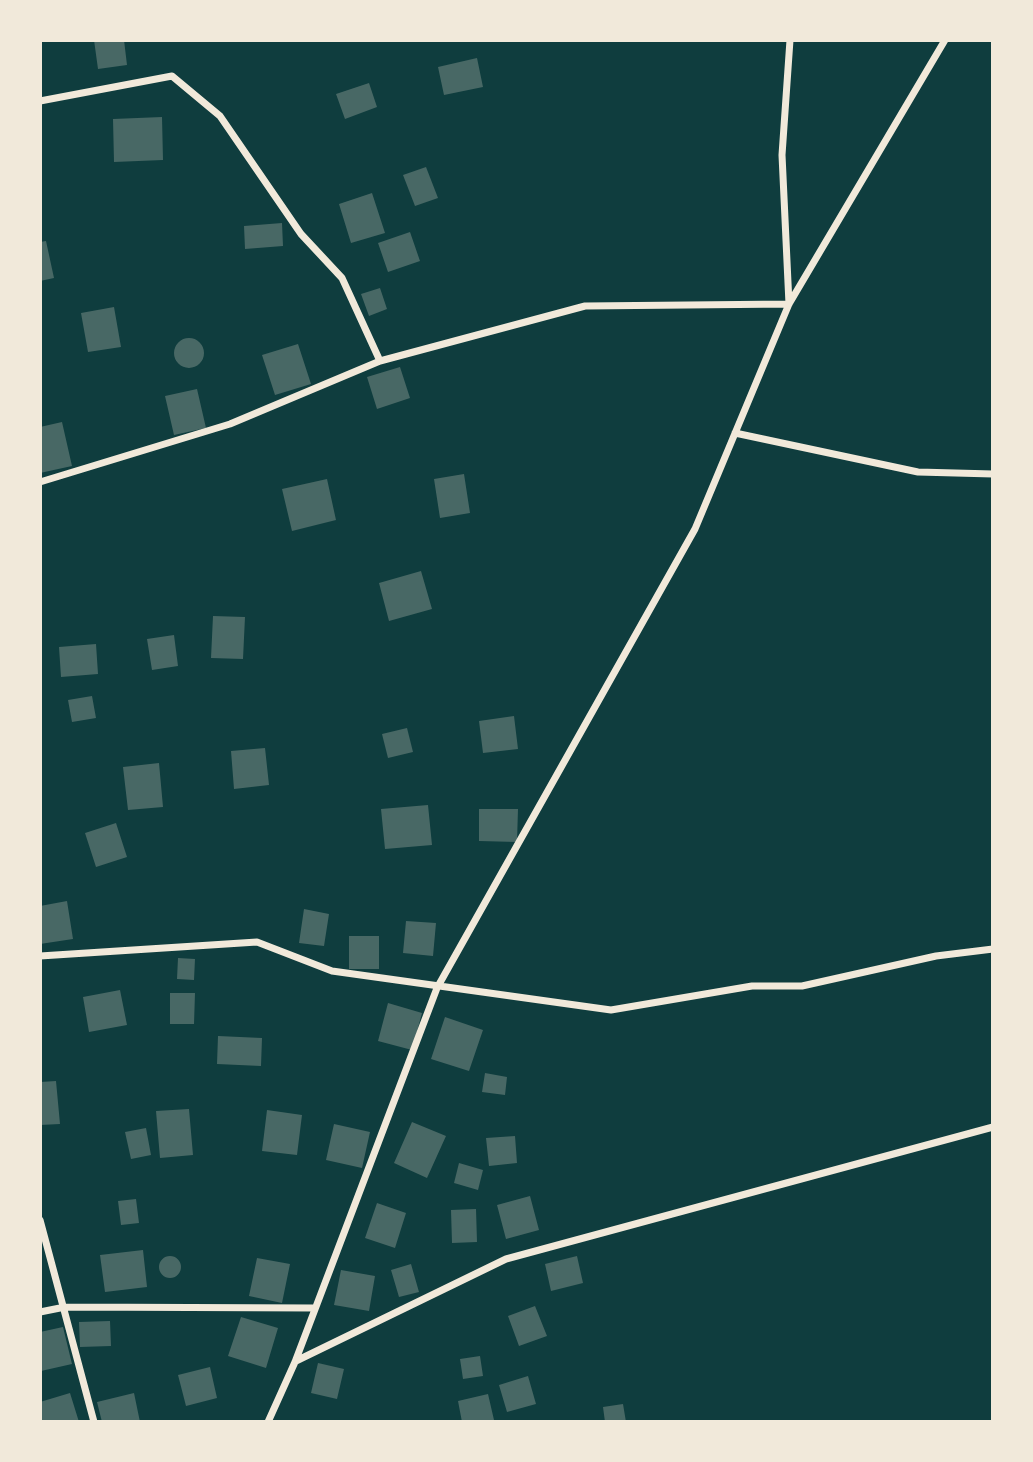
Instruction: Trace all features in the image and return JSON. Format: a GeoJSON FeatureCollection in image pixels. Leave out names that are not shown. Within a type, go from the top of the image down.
{"type":"FeatureCollection","features":[{"type":"Feature","properties":{"kind":"street"},"geometry":{"type":"LineString","coordinates":[[789,304],[782,155],[790,40]]}},
{"type":"Feature","properties":{"kind":"street"},"geometry":{"type":"LineString","coordinates":[[269,1421],[295,1362],[437,988],[695,529],[789,304],[945,40]]}},
{"type":"Feature","properties":{"kind":"street"},"geometry":{"type":"LineString","coordinates":[[40,101],[172,76],[219,116],[300,234],[342,278],[380,361]]}},
{"type":"Feature","properties":{"kind":"street"},"geometry":{"type":"LineString","coordinates":[[40,482],[230,424],[380,361],[585,306],[789,304]]}},
{"type":"Feature","properties":{"kind":"street"},"geometry":{"type":"LineString","coordinates":[[735,433],[918,472],[993,474]]}},
{"type":"Feature","properties":{"kind":"street"},"geometry":{"type":"LineString","coordinates":[[40,956],[257,943],[332,971],[437,988],[611,1010],[752,986],[802,986],[936,956],[993,949]]}},
{"type":"Feature","properties":{"kind":"street"},"geometry":{"type":"LineString","coordinates":[[295,1362],[506,1259],[993,1126]]}},
{"type":"Feature","properties":{"kind":"street"},"geometry":{"type":"LineString","coordinates":[[40,1220],[94,1422]]}},
{"type":"Feature","properties":{"kind":"street"},"geometry":{"type":"LineString","coordinates":[[40,1312],[65,1307],[315,1308]]}},
{"type":"Feature","properties":{"kind":"building"},"geometry":{"type":"Polygon","coordinates":[[[94,40],[124,40],[127,65],[98,69],[94,40]]]}},
{"type":"Feature","properties":{"kind":"building"},"geometry":{"type":"Polygon","coordinates":[[[477,58],[483,87],[444,95],[438,67],[477,58]]]}},
{"type":"Feature","properties":{"kind":"building"},"geometry":{"type":"Polygon","coordinates":[[[369,83],[377,107],[345,119],[336,94],[369,83]]]}},
{"type":"Feature","properties":{"kind":"building"},"geometry":{"type":"Polygon","coordinates":[[[162,117],[163,160],[114,162],[113,119],[162,117]]]}},
{"type":"Feature","properties":{"kind":"building"},"geometry":{"type":"Polygon","coordinates":[[[426,167],[438,198],[415,206],[403,175],[426,167]]]}},
{"type":"Feature","properties":{"kind":"building"},"geometry":{"type":"Polygon","coordinates":[[[372,193],[385,233],[351,243],[339,204],[372,193]]]}},
{"type":"Feature","properties":{"kind":"building"},"geometry":{"type":"Polygon","coordinates":[[[282,223],[283,246],[245,249],[244,226],[282,223]]]}},
{"type":"Feature","properties":{"kind":"building"},"geometry":{"type":"Polygon","coordinates":[[[410,232],[420,261],[388,272],[378,243],[410,232]]]}},
{"type":"Feature","properties":{"kind":"building"},"geometry":{"type":"Polygon","coordinates":[[[46,241],[54,278],[40,281],[40,242],[46,241]]]}},
{"type":"Feature","properties":{"kind":"building"},"geometry":{"type":"Polygon","coordinates":[[[380,288],[387,309],[369,316],[361,294],[380,288]]]}},
{"type":"Feature","properties":{"kind":"building"},"geometry":{"type":"Polygon","coordinates":[[[114,307],[121,347],[88,352],[81,313],[114,307]]]}},
{"type":"Feature","properties":{"kind":"building"},"geometry":{"type":"Polygon","coordinates":[[[189,338],[195,339],[203,347],[203,359],[195,367],[189,368],[183,367],[175,359],[174,353],[175,347],[183,339],[189,338]]]}},
{"type":"Feature","properties":{"kind":"building"},"geometry":{"type":"Polygon","coordinates":[[[298,344],[311,384],[275,395],[262,355],[298,344]]]}},
{"type":"Feature","properties":{"kind":"building"},"geometry":{"type":"Polygon","coordinates":[[[400,367],[410,398],[377,409],[367,377],[400,367]]]}},
{"type":"Feature","properties":{"kind":"building"},"geometry":{"type":"Polygon","coordinates":[[[197,389],[206,428],[174,435],[165,396],[197,389]]]}},
{"type":"Feature","properties":{"kind":"building"},"geometry":{"type":"Polygon","coordinates":[[[62,422],[72,466],[40,473],[40,427],[62,422]]]}},
{"type":"Feature","properties":{"kind":"building"},"geometry":{"type":"Polygon","coordinates":[[[464,474],[470,513],[440,518],[434,479],[464,474]]]}},
{"type":"Feature","properties":{"kind":"building"},"geometry":{"type":"Polygon","coordinates":[[[327,479],[336,520],[292,531],[282,489],[327,479]]]}},
{"type":"Feature","properties":{"kind":"building"},"geometry":{"type":"Polygon","coordinates":[[[421,571],[432,609],[389,621],[379,583],[421,571]]]}},
{"type":"Feature","properties":{"kind":"building"},"geometry":{"type":"Polygon","coordinates":[[[213,616],[245,617],[243,659],[211,658],[213,616]]]}},
{"type":"Feature","properties":{"kind":"building"},"geometry":{"type":"Polygon","coordinates":[[[174,635],[178,666],[152,670],[147,639],[174,635]]]}},
{"type":"Feature","properties":{"kind":"building"},"geometry":{"type":"Polygon","coordinates":[[[96,644],[98,674],[61,677],[59,647],[96,644]]]}},
{"type":"Feature","properties":{"kind":"building"},"geometry":{"type":"Polygon","coordinates":[[[92,696],[96,718],[72,722],[68,700],[92,696]]]}},
{"type":"Feature","properties":{"kind":"building"},"geometry":{"type":"Polygon","coordinates":[[[514,716],[518,749],[483,753],[479,721],[514,716]]]}},
{"type":"Feature","properties":{"kind":"building"},"geometry":{"type":"Polygon","coordinates":[[[407,728],[413,752],[388,758],[382,734],[407,728]]]}},
{"type":"Feature","properties":{"kind":"building"},"geometry":{"type":"Polygon","coordinates":[[[265,748],[269,785],[234,789],[231,751],[265,748]]]}},
{"type":"Feature","properties":{"kind":"building"},"geometry":{"type":"Polygon","coordinates":[[[159,763],[163,807],[128,810],[123,767],[159,763]]]}},
{"type":"Feature","properties":{"kind":"building"},"geometry":{"type":"Polygon","coordinates":[[[428,805],[432,845],[385,849],[381,809],[428,805]]]}},
{"type":"Feature","properties":{"kind":"building"},"geometry":{"type":"Polygon","coordinates":[[[479,809],[518,809],[517,842],[479,841],[479,809]]]}},
{"type":"Feature","properties":{"kind":"building"},"geometry":{"type":"Polygon","coordinates":[[[116,823],[127,857],[96,867],[85,833],[116,823]]]}},
{"type":"Feature","properties":{"kind":"building"},"geometry":{"type":"Polygon","coordinates":[[[67,901],[73,939],[40,944],[40,906],[67,901]]]}},
{"type":"Feature","properties":{"kind":"building"},"geometry":{"type":"Polygon","coordinates":[[[304,909],[329,914],[324,946],[299,943],[304,909]]]}},
{"type":"Feature","properties":{"kind":"building"},"geometry":{"type":"Polygon","coordinates":[[[406,921],[436,923],[433,956],[403,953],[406,921]]]}},
{"type":"Feature","properties":{"kind":"building"},"geometry":{"type":"Polygon","coordinates":[[[349,936],[379,936],[379,969],[349,969],[349,936]]]}},
{"type":"Feature","properties":{"kind":"building"},"geometry":{"type":"Polygon","coordinates":[[[178,958],[195,959],[194,980],[177,979],[178,958]]]}},
{"type":"Feature","properties":{"kind":"building"},"geometry":{"type":"Polygon","coordinates":[[[120,990],[127,1025],[89,1032],[83,997],[120,990]]]}},
{"type":"Feature","properties":{"kind":"building"},"geometry":{"type":"Polygon","coordinates":[[[170,993],[195,993],[194,1024],[170,1024],[170,993]]]}},
{"type":"Feature","properties":{"kind":"building"},"geometry":{"type":"Polygon","coordinates":[[[388,1003],[422,1013],[412,1050],[378,1041],[388,1003]]]}},
{"type":"Feature","properties":{"kind":"building"},"geometry":{"type":"Polygon","coordinates":[[[445,1017],[483,1030],[469,1071],[431,1059],[445,1017]]]}},
{"type":"Feature","properties":{"kind":"building"},"geometry":{"type":"Polygon","coordinates":[[[218,1036],[262,1038],[261,1066],[217,1064],[218,1036]]]}},
{"type":"Feature","properties":{"kind":"building"},"geometry":{"type":"Polygon","coordinates":[[[485,1073],[507,1077],[505,1095],[482,1092],[485,1073]]]}},
{"type":"Feature","properties":{"kind":"building"},"geometry":{"type":"Polygon","coordinates":[[[56,1081],[60,1124],[40,1125],[40,1082],[56,1081]]]}},
{"type":"Feature","properties":{"kind":"building"},"geometry":{"type":"Polygon","coordinates":[[[189,1109],[193,1155],[160,1158],[156,1111],[189,1109]]]}},
{"type":"Feature","properties":{"kind":"building"},"geometry":{"type":"Polygon","coordinates":[[[267,1110],[302,1115],[297,1155],[262,1151],[267,1110]]]}},
{"type":"Feature","properties":{"kind":"building"},"geometry":{"type":"Polygon","coordinates":[[[412,1122],[446,1136],[427,1178],[394,1163],[412,1122]]]}},
{"type":"Feature","properties":{"kind":"building"},"geometry":{"type":"Polygon","coordinates":[[[334,1124],[370,1132],[362,1168],[326,1160],[334,1124]]]}},
{"type":"Feature","properties":{"kind":"building"},"geometry":{"type":"Polygon","coordinates":[[[146,1128],[151,1155],[131,1159],[125,1132],[146,1128]]]}},
{"type":"Feature","properties":{"kind":"building"},"geometry":{"type":"Polygon","coordinates":[[[515,1136],[517,1163],[489,1166],[486,1138],[515,1136]]]}},
{"type":"Feature","properties":{"kind":"building"},"geometry":{"type":"Polygon","coordinates":[[[459,1163],[483,1170],[478,1190],[454,1183],[459,1163]]]}},
{"type":"Feature","properties":{"kind":"building"},"geometry":{"type":"Polygon","coordinates":[[[530,1196],[539,1230],[506,1239],[497,1205],[530,1196]]]}},
{"type":"Feature","properties":{"kind":"building"},"geometry":{"type":"Polygon","coordinates":[[[136,1199],[139,1223],[121,1225],[118,1201],[136,1199]]]}},
{"type":"Feature","properties":{"kind":"building"},"geometry":{"type":"Polygon","coordinates":[[[377,1203],[406,1213],[395,1248],[365,1238],[377,1203]]]}},
{"type":"Feature","properties":{"kind":"building"},"geometry":{"type":"Polygon","coordinates":[[[476,1209],[477,1242],[452,1243],[451,1210],[476,1209]]]}},
{"type":"Feature","properties":{"kind":"building"},"geometry":{"type":"Polygon","coordinates":[[[143,1250],[147,1287],[105,1292],[100,1255],[143,1250]]]}},
{"type":"Feature","properties":{"kind":"building"},"geometry":{"type":"Polygon","coordinates":[[[170,1256],[178,1259],[181,1267],[178,1275],[170,1278],[162,1275],[159,1267],[162,1259],[170,1256]]]}},
{"type":"Feature","properties":{"kind":"building"},"geometry":{"type":"Polygon","coordinates":[[[577,1256],[583,1283],[551,1291],[545,1264],[577,1256]]]}},
{"type":"Feature","properties":{"kind":"building"},"geometry":{"type":"Polygon","coordinates":[[[257,1258],[290,1264],[282,1303],[249,1296],[257,1258]]]}},
{"type":"Feature","properties":{"kind":"building"},"geometry":{"type":"Polygon","coordinates":[[[411,1264],[419,1292],[399,1297],[391,1270],[411,1264]]]}},
{"type":"Feature","properties":{"kind":"building"},"geometry":{"type":"Polygon","coordinates":[[[341,1270],[375,1276],[369,1311],[334,1305],[341,1270]]]}},
{"type":"Feature","properties":{"kind":"building"},"geometry":{"type":"Polygon","coordinates":[[[535,1306],[547,1336],[519,1346],[508,1316],[535,1306]]]}},
{"type":"Feature","properties":{"kind":"building"},"geometry":{"type":"Polygon","coordinates":[[[241,1317],[278,1328],[266,1368],[228,1356],[241,1317]]]}},
{"type":"Feature","properties":{"kind":"building"},"geometry":{"type":"Polygon","coordinates":[[[110,1321],[111,1346],[80,1347],[79,1322],[110,1321]]]}},
{"type":"Feature","properties":{"kind":"building"},"geometry":{"type":"Polygon","coordinates":[[[63,1327],[72,1364],[41,1371],[40,1332],[63,1327]]]}},
{"type":"Feature","properties":{"kind":"building"},"geometry":{"type":"Polygon","coordinates":[[[480,1356],[483,1376],[463,1379],[460,1359],[480,1356]]]}},
{"type":"Feature","properties":{"kind":"building"},"geometry":{"type":"Polygon","coordinates":[[[318,1363],[344,1369],[337,1399],[311,1393],[318,1363]]]}},
{"type":"Feature","properties":{"kind":"building"},"geometry":{"type":"Polygon","coordinates":[[[210,1367],[217,1398],[186,1406],[178,1375],[210,1367]]]}},
{"type":"Feature","properties":{"kind":"building"},"geometry":{"type":"Polygon","coordinates":[[[528,1376],[536,1404],[507,1412],[499,1385],[528,1376]]]}},
{"type":"Feature","properties":{"kind":"building"},"geometry":{"type":"Polygon","coordinates":[[[70,1393],[79,1422],[40,1422],[40,1402],[70,1393]]]}},
{"type":"Feature","properties":{"kind":"building"},"geometry":{"type":"Polygon","coordinates":[[[134,1393],[140,1422],[102,1422],[97,1402],[134,1393]]]}},
{"type":"Feature","properties":{"kind":"building"},"geometry":{"type":"Polygon","coordinates":[[[488,1394],[494,1420],[462,1422],[458,1401],[488,1394]]]}},
{"type":"Feature","properties":{"kind":"building"},"geometry":{"type":"Polygon","coordinates":[[[623,1404],[626,1422],[605,1422],[603,1407],[623,1404]]]}}]}
